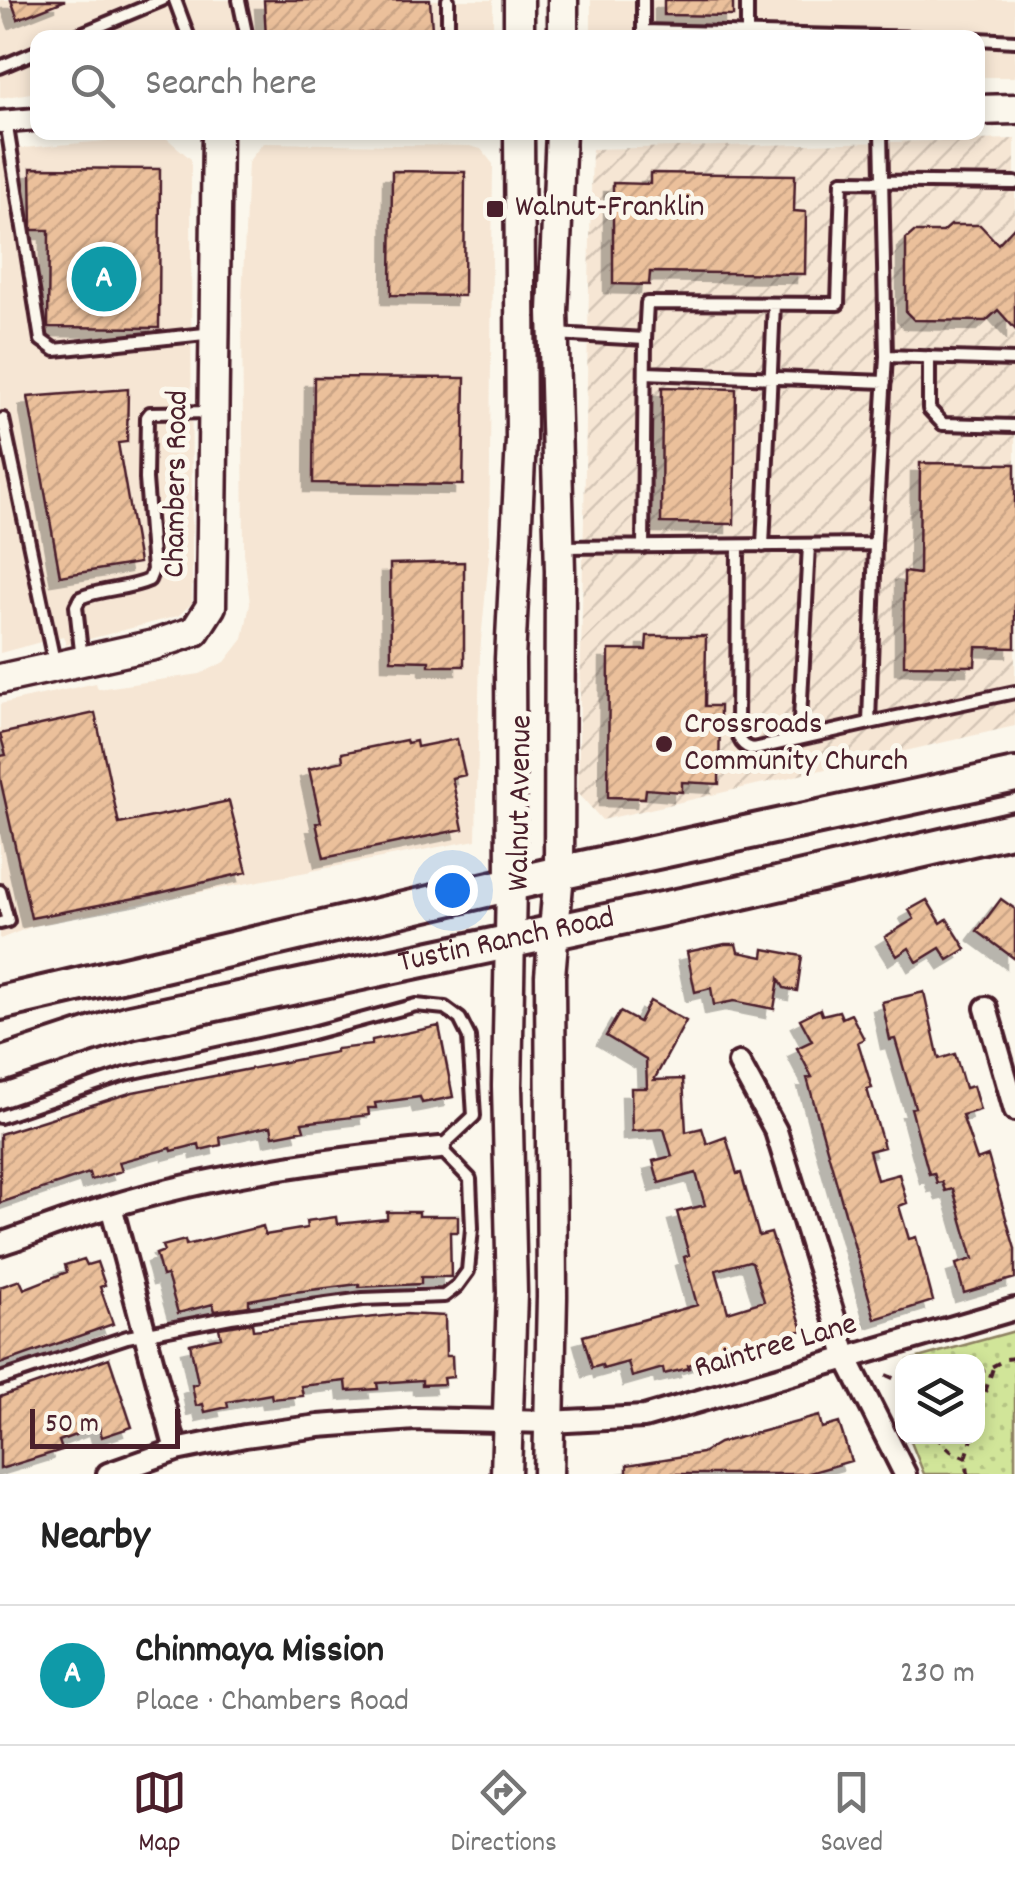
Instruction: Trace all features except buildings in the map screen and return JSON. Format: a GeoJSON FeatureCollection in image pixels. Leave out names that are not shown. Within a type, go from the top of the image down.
{"type":"FeatureCollection","features":[{"type":"Feature","properties":{"kind":"main road"},"geometry":{"type":"LineString","coordinates":[[519,0],[519,30]]}},
{"type":"Feature","properties":{"kind":"main road"},"geometry":{"type":"LineString","coordinates":[[563,0],[563,30]]}},
{"type":"Feature","properties":{"kind":"main road"},"geometry":{"type":"LineString","coordinates":[[985,110],[1015,109]]}},
{"type":"Feature","properties":{"kind":"main road","name":"Chambers Road"},"geometry":{"type":"LineString","coordinates":[[0,679],[154,644],[194,631],[210,606],[217,140]]}},
{"type":"Feature","properties":{"kind":"main road","name":"Walnut Avenue"},"geometry":{"type":"LineString","coordinates":[[506,1474],[512,1294],[508,941],[510,659],[520,440],[519,140]]}},
{"type":"Feature","properties":{"kind":"main road","name":"Walnut Avenue"},"geometry":{"type":"LineString","coordinates":[[548,1474],[552,1298],[550,976],[558,873],[559,547],[554,334],[561,140]]}},
{"type":"Feature","properties":{"kind":"main road"},"geometry":{"type":"LineString","coordinates":[[516,549],[559,547]]}},
{"type":"Feature","properties":{"kind":"main road","name":"Tustin Ranch Road"},"geometry":{"type":"LineString","coordinates":[[0,1003],[558,873],[1015,775]]}},
{"type":"Feature","properties":{"kind":"main road","name":"Tustin Ranch Road"},"geometry":{"type":"LineString","coordinates":[[0,1065],[130,1022],[1015,828]]}},
{"type":"Feature","properties":{"kind":"street"},"geometry":{"type":"LineString","coordinates":[[3,121],[30,119]]}},
{"type":"Feature","properties":{"kind":"street"},"geometry":{"type":"LineString","coordinates":[[986,1008],[1015,1110]]}},
{"type":"Feature","properties":{"kind":"street"},"geometry":{"type":"LineString","coordinates":[[740,1063],[776,1130],[847,1359],[904,1474]]}},
{"type":"Feature","properties":{"kind":"street"},"geometry":{"type":"LineString","coordinates":[[0,1244],[111,1206],[306,1165],[440,1148]]}},
{"type":"Feature","properties":{"kind":"street"},"geometry":{"type":"LineString","coordinates":[[111,1206],[176,1450]]}},
{"type":"Feature","properties":{"kind":"street","name":"Raintree Lane"},"geometry":{"type":"LineString","coordinates":[[108,1474],[176,1450],[319,1426],[415,1419],[549,1422],[644,1418],[1015,1309]]}},
{"type":"Feature","properties":{"kind":"lane"},"geometry":{"type":"LineString","coordinates":[[90,30],[162,0]]}},
{"type":"Feature","properties":{"kind":"lane"},"geometry":{"type":"LineString","coordinates":[[175,0],[186,30]]}},
{"type":"Feature","properties":{"kind":"lane"},"geometry":{"type":"LineString","coordinates":[[239,0],[245,30]]}},
{"type":"Feature","properties":{"kind":"lane"},"geometry":{"type":"LineString","coordinates":[[448,0],[448,30]]}},
{"type":"Feature","properties":{"kind":"lane"},"geometry":{"type":"LineString","coordinates":[[643,0],[643,30]]}},
{"type":"Feature","properties":{"kind":"lane"},"geometry":{"type":"LineString","coordinates":[[747,0],[747,30]]}},
{"type":"Feature","properties":{"kind":"lane"},"geometry":{"type":"LineString","coordinates":[[985,39],[1015,40]]}},
{"type":"Feature","properties":{"kind":"lane"},"geometry":{"type":"LineString","coordinates":[[0,67],[30,55]]}},
{"type":"Feature","properties":{"kind":"lane"},"geometry":{"type":"LineString","coordinates":[[3,121],[41,340],[46,346],[55,350],[215,333]]}},
{"type":"Feature","properties":{"kind":"lane"},"geometry":{"type":"LineString","coordinates":[[869,723],[886,356],[881,140]]}},
{"type":"Feature","properties":{"kind":"lane"},"geometry":{"type":"LineString","coordinates":[[643,547],[647,303],[838,304],[842,182],[1015,183]]}},
{"type":"Feature","properties":{"kind":"lane"},"geometry":{"type":"LineString","coordinates":[[763,546],[774,304]]}},
{"type":"Feature","properties":{"kind":"lane"},"geometry":{"type":"LineString","coordinates":[[554,334],[645,338]]}},
{"type":"Feature","properties":{"kind":"lane"},"geometry":{"type":"LineString","coordinates":[[886,356],[1015,360]]}},
{"type":"Feature","properties":{"kind":"lane"},"geometry":{"type":"LineString","coordinates":[[929,358],[929,409],[942,424],[1015,426]]}},
{"type":"Feature","properties":{"kind":"lane"},"geometry":{"type":"LineString","coordinates":[[644,372],[884,382]]}},
{"type":"Feature","properties":{"kind":"lane"},"geometry":{"type":"LineString","coordinates":[[68,664],[80,598],[97,590],[141,584],[149,580],[153,570],[146,417],[150,413],[214,412]]}},
{"type":"Feature","properties":{"kind":"lane"},"geometry":{"type":"LineString","coordinates":[[3,419],[68,664]]}},
{"type":"Feature","properties":{"kind":"lane"},"geometry":{"type":"LineString","coordinates":[[559,547],[875,544]]}},
{"type":"Feature","properties":{"kind":"lane"},"geometry":{"type":"LineString","coordinates":[[799,739],[808,545]]}},
{"type":"Feature","properties":{"kind":"lane"},"geometry":{"type":"LineString","coordinates":[[738,546],[737,729],[747,748],[1015,692]]}},
{"type":"Feature","properties":{"kind":"lane"},"geometry":{"type":"LineString","coordinates":[[0,890],[8,920],[0,923]]}},
{"type":"Feature","properties":{"kind":"lane"},"geometry":{"type":"LineString","coordinates":[[0,1117],[125,1074],[306,1035],[416,1006],[446,1008],[460,1019],[469,1037],[474,1116],[440,1148],[470,1179],[472,1228],[468,1271],[458,1286],[444,1296],[312,1304],[127,1337],[0,1379]]}},
{"type":"Feature","properties":{"kind":"path"},"geometry":{"type":"LineString","coordinates":[[985,1371],[1015,1358]]}},
{"type":"Feature","properties":{"kind":"path"},"geometry":{"type":"LineString","coordinates":[[985,1392],[994,1368]]}},
{"type":"Feature","properties":{"kind":"path"},"geometry":{"type":"LineString","coordinates":[[886,1375],[895,1379]]}},
{"type":"Feature","properties":{"kind":"path"},"geometry":{"type":"LineString","coordinates":[[944,1444],[966,1458]]}},
{"type":"Feature","properties":{"kind":"path"},"geometry":{"type":"LineString","coordinates":[[968,1474],[966,1458],[970,1444]]}},
{"type":"Feature","properties":{"kind":"shaded area"},"geometry":{"type":"Polygon","coordinates":[[[0,0],[493,0],[493,30],[30,30],[30,93],[0,98],[0,0]]]}},
{"type":"Feature","properties":{"kind":"shaded area"},"geometry":{"type":"Polygon","coordinates":[[[591,0],[1015,0],[1015,77],[985,77],[985,30],[591,30],[591,0]]]}},
{"type":"Feature","properties":{"kind":"shaded area"},"geometry":{"type":"Polygon","coordinates":[[[1015,139],[1015,726],[602,820],[578,793],[592,149],[1015,139]]]}},
{"type":"Feature","properties":{"kind":"shaded area"},"geometry":{"type":"Polygon","coordinates":[[[117,140],[169,140],[191,159],[192,603],[178,616],[66,645],[63,636],[0,653],[0,150],[117,140]]]}},
{"type":"Feature","properties":{"kind":"shaded area"},"geometry":{"type":"Polygon","coordinates":[[[263,143],[470,146],[481,149],[493,164],[489,557],[480,652],[476,840],[148,902],[33,926],[0,939],[0,704],[96,683],[98,689],[200,674],[225,662],[243,639],[250,604],[244,552],[242,302],[248,162],[263,143]]]}},
{"type":"Feature","properties":{"kind":"green space"},"geometry":{"type":"Polygon","coordinates":[[[1015,1331],[1015,1474],[924,1474],[912,1444],[985,1444],[985,1354],[932,1354],[1015,1331]]]}},
{"type":"Feature","properties":{"kind":"place","name":"Walnut-Franklin"},"geometry":{"type":"Point","coordinates":[495,209]}},
{"type":"Feature","properties":{"kind":"place","name":"Chinmaya Mission"},"geometry":{"type":"Point","coordinates":[104,279]}},
{"type":"Feature","properties":{"kind":"place","name":"Crossroads Community Church"},"geometry":{"type":"Point","coordinates":[664,744]}}]}
